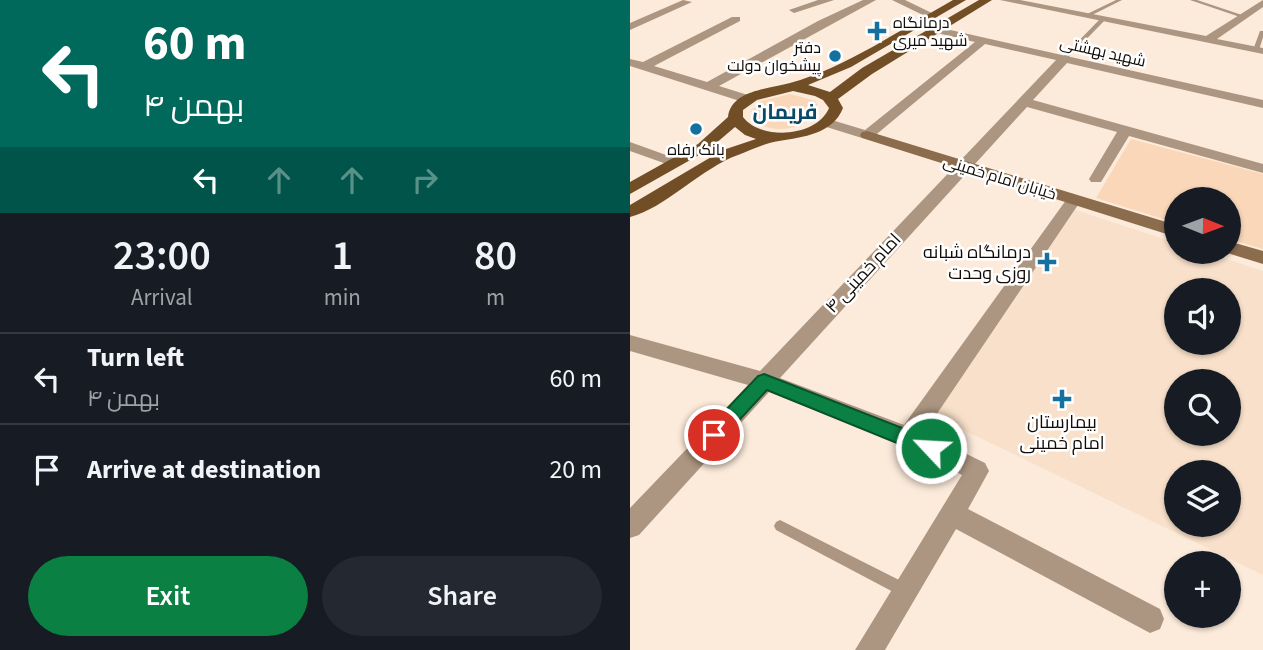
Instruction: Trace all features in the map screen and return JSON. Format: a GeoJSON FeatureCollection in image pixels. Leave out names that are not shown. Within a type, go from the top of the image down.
{"type":"FeatureCollection","features":[{"type":"Feature","properties":{"kind":"main road"},"geometry":{"type":"LineString","coordinates":[[630,189],[703,147],[736,118],[737,111],[747,99],[777,89],[793,87],[847,64],[961,0]]}},
{"type":"Feature","properties":{"kind":"main road"},"geometry":{"type":"LineString","coordinates":[[831,99],[867,71],[988,0]]}},
{"type":"Feature","properties":{"kind":"main road"},"geometry":{"type":"LineString","coordinates":[[630,212],[728,153],[777,136],[795,134],[825,122],[833,114],[835,106],[822,92],[793,87]]}},
{"type":"Feature","properties":{"kind":"main road"},"geometry":{"type":"LineString","coordinates":[[736,118],[749,131],[777,136]]}},
{"type":"Feature","properties":{"kind":"street"},"geometry":{"type":"LineString","coordinates":[[794,10],[829,0]]}},
{"type":"Feature","properties":{"kind":"street"},"geometry":{"type":"LineString","coordinates":[[708,87],[822,23],[871,0]]}},
{"type":"Feature","properties":{"kind":"street"},"geometry":{"type":"LineString","coordinates":[[897,0],[933,16]]}},
{"type":"Feature","properties":{"kind":"street"},"geometry":{"type":"LineString","coordinates":[[1005,0],[1260,50]]}},
{"type":"Feature","properties":{"kind":"street"},"geometry":{"type":"LineString","coordinates":[[630,27],[688,2]]}},
{"type":"Feature","properties":{"kind":"street"},"geometry":{"type":"LineString","coordinates":[[1208,40],[1263,3]]}},
{"type":"Feature","properties":{"kind":"street"},"geometry":{"type":"LineString","coordinates":[[644,66],[736,19]]}},
{"type":"Feature","properties":{"kind":"street","name":"شهید بهشتی"},"geometry":{"type":"LineString","coordinates":[[937,30],[1263,104]]}},
{"type":"Feature","properties":{"kind":"street"},"geometry":{"type":"LineString","coordinates":[[867,135],[984,40]]}},
{"type":"Feature","properties":{"kind":"street","name":"امام خمینی ۴"},"geometry":{"type":"LineString","coordinates":[[630,526],[1064,59]]}},
{"type":"Feature","properties":{"kind":"street"},"geometry":{"type":"LineString","coordinates":[[630,62],[747,99]]}},
{"type":"Feature","properties":{"kind":"street"},"geometry":{"type":"LineString","coordinates":[[1024,102],[1263,169]]}},
{"type":"Feature","properties":{"kind":"street","name":"خیابان امام خمینی"},"geometry":{"type":"LineString","coordinates":[[825,122],[1164,227]]}},
{"type":"Feature","properties":{"kind":"street"},"geometry":{"type":"LineString","coordinates":[[1096,179],[1124,132]]}},
{"type":"Feature","properties":{"kind":"street"},"geometry":{"type":"LineString","coordinates":[[630,146],[675,163]]}},
{"type":"Feature","properties":{"kind":"street"},"geometry":{"type":"LineString","coordinates":[[909,437],[1074,199]]}},
{"type":"Feature","properties":{"kind":"street"},"geometry":{"type":"LineString","coordinates":[[1241,251],[1263,258]]}},
{"type":"Feature","properties":{"kind":"street"},"geometry":{"type":"LineString","coordinates":[[630,343],[764,381],[909,437],[977,471],[869,650]]}},
{"type":"Feature","properties":{"kind":"street"},"geometry":{"type":"LineString","coordinates":[[953,514],[1150,619]]}},
{"type":"Feature","properties":{"kind":"lane"},"geometry":{"type":"LineString","coordinates":[[1086,16],[1120,0]]}},
{"type":"Feature","properties":{"kind":"lane"},"geometry":{"type":"LineString","coordinates":[[1192,0],[1242,16]]}},
{"type":"Feature","properties":{"kind":"lane"},"geometry":{"type":"LineString","coordinates":[[1064,59],[1104,19]]}},
{"type":"Feature","properties":{"kind":"lane"},"geometry":{"type":"LineString","coordinates":[[1260,50],[1262,32]]}},
{"type":"Feature","properties":{"kind":"lane"},"geometry":{"type":"LineString","coordinates":[[780,526],[904,590]]}},
{"type":"Feature","properties":{"kind":"shaded area"},"geometry":{"type":"Polygon","coordinates":[[[790,94],[816,101],[819,111],[805,123],[786,129],[766,127],[751,117],[751,111],[761,101],[790,94]]]}},
{"type":"Feature","properties":{"kind":"shaded area"},"geometry":{"type":"Polygon","coordinates":[[[1131,139],[1263,174],[1263,249],[1241,243],[1241,187],[1164,187],[1164,219],[1096,198],[1131,139]]]}},
{"type":"Feature","properties":{"kind":"shaded area","name":"بیمارستان امام خمینی"},"geometry":{"type":"Polygon","coordinates":[[[1075,210],[1164,239],[1164,264],[1241,264],[1263,271],[1263,575],[1241,564],[1241,551],[1213,551],[1185,537],[1241,537],[1241,460],[1164,460],[1164,527],[935,416],[1075,210]]]}},
{"type":"Feature","properties":{"kind":"place","name":"درمانگاه شهید میری"},"geometry":{"type":"Point","coordinates":[877,31]}},
{"type":"Feature","properties":{"kind":"place","name":"دفتر پیشخوان دولت"},"geometry":{"type":"Point","coordinates":[835,56]}},
{"type":"Feature","properties":{"kind":"place","name":"بانک رفاه"},"geometry":{"type":"Point","coordinates":[696,129]}},
{"type":"Feature","properties":{"kind":"place","name":"درمانگاه شبانه روزی وحدت"},"geometry":{"type":"Point","coordinates":[1047,262]}},
{"type":"Feature","properties":{"kind":"place","name":"بیمارستان امام خمینی"},"geometry":{"type":"Point","coordinates":[1062,399]}},
{"type":"Feature","properties":{"kind":"district","name":"فریمان"},"geometry":{"type":"Point","coordinates":[785,112]}},
{"type":"Feature","properties":{"kind":"route"},"geometry":{"type":"LineString","coordinates":[[714,435],[764,381],[931,448]]}}]}
